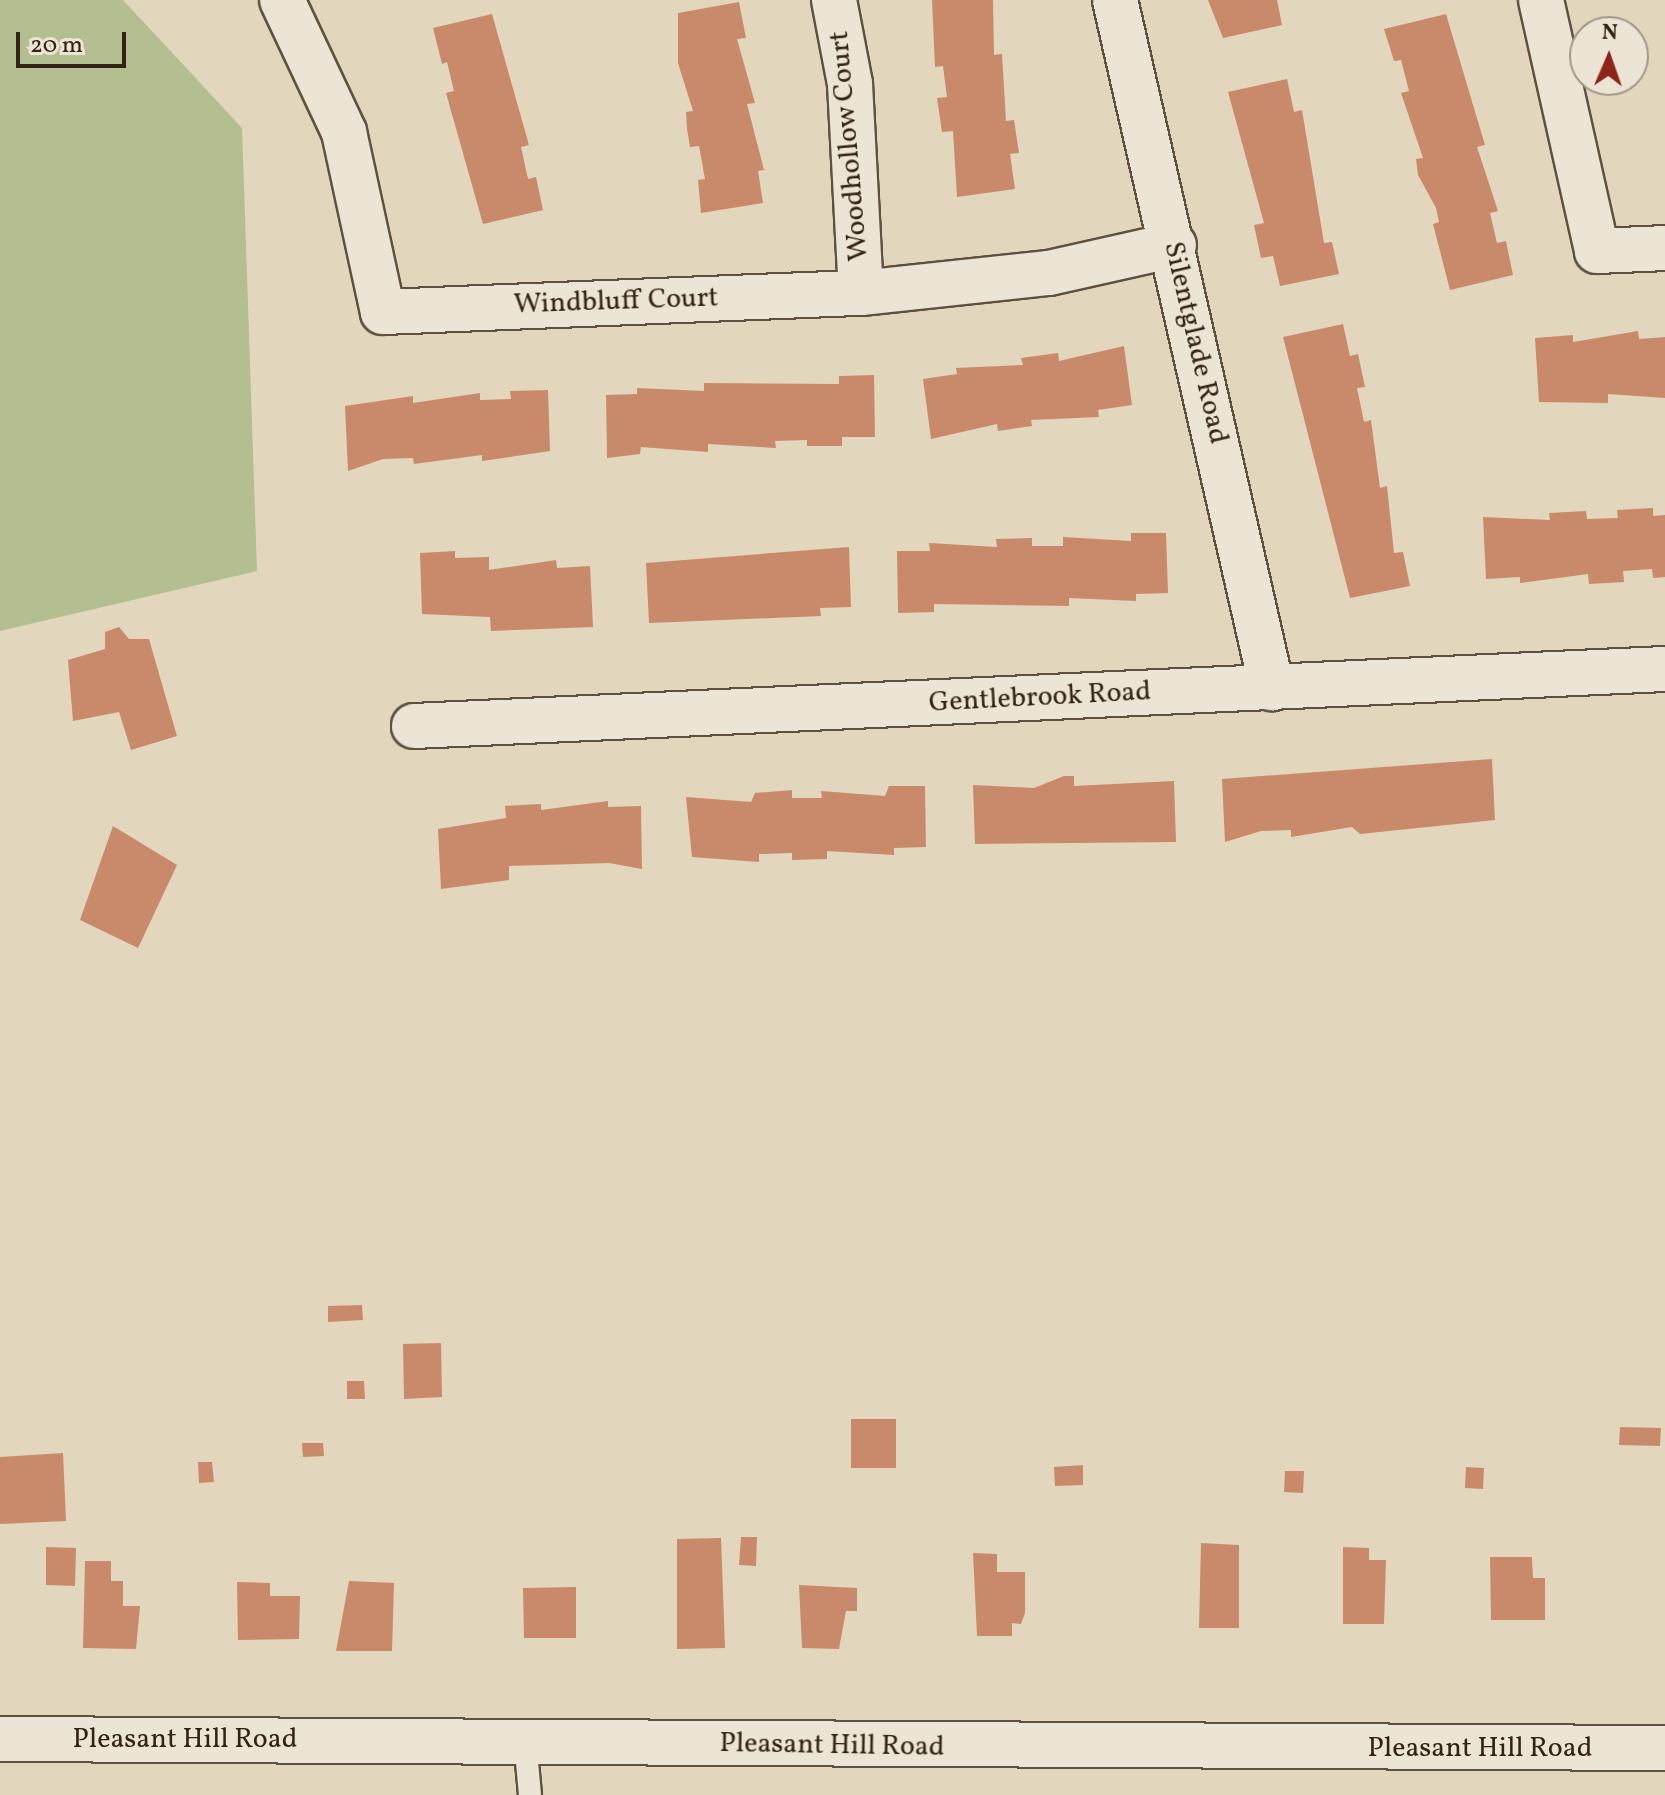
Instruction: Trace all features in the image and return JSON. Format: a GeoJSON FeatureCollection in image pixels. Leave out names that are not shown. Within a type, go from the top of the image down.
{"type":"FeatureCollection","features":[{"type":"Feature","properties":{"kind":"street","name":"Windbluff Court"},"geometry":{"type":"LineString","coordinates":[[282,0],[344,132],[383,312],[861,293],[1049,273],[1174,245]]}},
{"type":"Feature","properties":{"kind":"street","name":"Woodhollow Court"},"geometry":{"type":"LineString","coordinates":[[834,0],[850,84],[861,293]]}},
{"type":"Feature","properties":{"kind":"street","name":"Silentglade Road"},"geometry":{"type":"LineString","coordinates":[[1115,0],[1174,245],[1272,688]]}},
{"type":"Feature","properties":{"kind":"street"},"geometry":{"type":"LineString","coordinates":[[1541,0],[1597,251],[1665,248]]}},
{"type":"Feature","properties":{"kind":"street","name":"Gentlebrook Road"},"geometry":{"type":"LineString","coordinates":[[414,726],[1665,669]]}},
{"type":"Feature","properties":{"kind":"street","name":"Pleasant Hill Road"},"geometry":{"type":"LineString","coordinates":[[0,1739],[525,1740],[882,1748],[1665,1748]]}},
{"type":"Feature","properties":{"kind":"lane"},"geometry":{"type":"LineString","coordinates":[[525,1740],[530,1795]]}},
{"type":"Feature","properties":{"kind":"green space"},"geometry":{"type":"Polygon","coordinates":[[[0,0],[123,0],[242,128],[257,571],[0,631],[0,0]]]}},
{"type":"Feature","properties":{"kind":"building"},"geometry":{"type":"Polygon","coordinates":[[[932,0],[993,0],[994,55],[1002,54],[1006,121],[1014,120],[1019,153],[1010,154],[1015,189],[957,197],[953,131],[942,132],[937,98],[947,97],[943,66],[935,67],[932,0]]]}},
{"type":"Feature","properties":{"kind":"building"},"geometry":{"type":"Polygon","coordinates":[[[1208,0],[1277,0],[1282,25],[1223,38],[1208,0]]]}},
{"type":"Feature","properties":{"kind":"building"},"geometry":{"type":"Polygon","coordinates":[[[739,2],[746,38],[737,39],[755,103],[747,104],[764,170],[758,171],[763,203],[701,213],[698,180],[705,179],[699,146],[690,147],[687,129],[686,112],[693,111],[678,63],[678,13],[739,2]]]}},
{"type":"Feature","properties":{"kind":"building"},"geometry":{"type":"Polygon","coordinates":[[[492,14],[529,145],[521,147],[528,179],[536,177],[543,210],[483,224],[446,93],[454,91],[447,62],[442,64],[433,28],[492,14]]]}},
{"type":"Feature","properties":{"kind":"building"},"geometry":{"type":"Polygon","coordinates":[[[1446,14],[1485,145],[1477,147],[1498,211],[1490,213],[1497,243],[1506,241],[1513,275],[1450,290],[1433,224],[1439,222],[1436,208],[1418,175],[1416,159],[1423,158],[1401,93],[1409,91],[1401,60],[1394,61],[1384,29],[1446,14]]]}},
{"type":"Feature","properties":{"kind":"building"},"geometry":{"type":"Polygon","coordinates":[[[1287,79],[1294,112],[1302,110],[1324,243],[1332,242],[1339,274],[1280,286],[1273,256],[1261,258],[1254,225],[1264,223],[1228,92],[1287,79]]]}},
{"type":"Feature","properties":{"kind":"building"},"geometry":{"type":"Polygon","coordinates":[[[1343,324],[1350,356],[1358,354],[1365,387],[1357,388],[1364,422],[1371,420],[1380,488],[1387,486],[1394,553],[1403,552],[1410,586],[1350,598],[1283,337],[1343,324]]]}},
{"type":"Feature","properties":{"kind":"building"},"geometry":{"type":"Polygon","coordinates":[[[1638,331],[1639,339],[1665,337],[1665,398],[1608,394],[1608,403],[1539,402],[1535,338],[1573,335],[1573,342],[1638,331]]]}},
{"type":"Feature","properties":{"kind":"building"},"geometry":{"type":"Polygon","coordinates":[[[1124,346],[1132,405],[1098,410],[1099,417],[1031,420],[1032,426],[998,431],[997,424],[931,439],[923,379],[957,374],[956,368],[1023,365],[1021,358],[1058,353],[1059,361],[1124,346]]]}},
{"type":"Feature","properties":{"kind":"building"},"geometry":{"type":"Polygon","coordinates":[[[874,375],[875,437],[842,437],[842,446],[807,446],[807,440],[775,441],[776,448],[708,444],[708,452],[641,447],[640,454],[607,458],[606,395],[637,394],[637,388],[704,391],[704,383],[839,384],[839,376],[874,375]]]}},
{"type":"Feature","properties":{"kind":"building"},"geometry":{"type":"Polygon","coordinates":[[[548,390],[550,451],[482,461],[482,455],[414,464],[413,458],[383,459],[348,471],[345,406],[413,396],[413,403],[480,393],[480,400],[511,399],[510,391],[548,390]]]}},
{"type":"Feature","properties":{"kind":"building"},"geometry":{"type":"Polygon","coordinates":[[[1653,508],[1653,516],[1665,515],[1665,577],[1653,578],[1652,569],[1623,571],[1624,582],[1589,584],[1588,574],[1520,583],[1520,577],[1486,579],[1483,517],[1550,520],[1549,513],[1586,511],[1587,519],[1618,518],[1617,510],[1653,508]]]}},
{"type":"Feature","properties":{"kind":"building"},"geometry":{"type":"Polygon","coordinates":[[[1131,533],[1166,533],[1168,593],[1136,594],[1136,601],[1069,598],[1069,606],[934,604],[934,612],[898,613],[897,551],[930,551],[929,543],[997,547],[996,539],[1032,538],[1032,546],[1063,546],[1063,537],[1131,541],[1131,533]]]}},
{"type":"Feature","properties":{"kind":"building"},"geometry":{"type":"Polygon","coordinates":[[[849,547],[851,607],[820,608],[821,616],[649,623],[646,563],[849,547]]]}},
{"type":"Feature","properties":{"kind":"building"},"geometry":{"type":"Polygon","coordinates":[[[455,551],[455,558],[489,557],[489,570],[556,560],[557,568],[590,566],[593,627],[491,631],[490,617],[422,614],[420,553],[455,551]]]}},
{"type":"Feature","properties":{"kind":"building"},"geometry":{"type":"Polygon","coordinates":[[[119,627],[129,639],[149,639],[177,736],[131,750],[119,712],[73,721],[68,660],[105,649],[105,632],[119,627]]]}},
{"type":"Feature","properties":{"kind":"building"},"geometry":{"type":"Polygon","coordinates":[[[1492,759],[1495,820],[1360,834],[1352,827],[1291,837],[1291,830],[1261,831],[1225,842],[1222,779],[1492,759]]]}},
{"type":"Feature","properties":{"kind":"building"},"geometry":{"type":"Polygon","coordinates":[[[1064,776],[1074,776],[1074,786],[1174,781],[1176,842],[975,844],[973,785],[1034,788],[1064,776]]]}},
{"type":"Feature","properties":{"kind":"building"},"geometry":{"type":"Polygon","coordinates":[[[889,786],[925,786],[926,847],[894,848],[894,855],[827,851],[827,859],[792,860],[792,853],[759,854],[759,862],[692,857],[686,797],[751,802],[755,793],[792,790],[792,798],[822,798],[821,791],[885,796],[889,786]]]}},
{"type":"Feature","properties":{"kind":"building"},"geometry":{"type":"Polygon","coordinates":[[[608,801],[608,807],[641,806],[642,869],[609,863],[509,866],[509,880],[441,889],[438,829],[506,818],[505,806],[541,804],[541,810],[608,801]]]}},
{"type":"Feature","properties":{"kind":"building"},"geometry":{"type":"Polygon","coordinates":[[[113,826],[177,865],[138,948],[80,920],[113,826]]]}},
{"type":"Feature","properties":{"kind":"building"},"geometry":{"type":"Polygon","coordinates":[[[362,1305],[363,1320],[328,1322],[328,1306],[362,1305]]]}},
{"type":"Feature","properties":{"kind":"building"},"geometry":{"type":"Polygon","coordinates":[[[441,1343],[442,1397],[404,1399],[403,1344],[441,1343]]]}},
{"type":"Feature","properties":{"kind":"building"},"geometry":{"type":"Polygon","coordinates":[[[347,1381],[364,1381],[365,1399],[347,1399],[347,1381]]]}},
{"type":"Feature","properties":{"kind":"building"},"geometry":{"type":"Polygon","coordinates":[[[851,1419],[896,1419],[896,1468],[851,1468],[851,1419]]]}},
{"type":"Feature","properties":{"kind":"building"},"geometry":{"type":"Polygon","coordinates":[[[1620,1427],[1661,1428],[1660,1446],[1619,1445],[1620,1427]]]}},
{"type":"Feature","properties":{"kind":"building"},"geometry":{"type":"Polygon","coordinates":[[[302,1443],[323,1443],[324,1456],[303,1457],[302,1443]]]}},
{"type":"Feature","properties":{"kind":"building"},"geometry":{"type":"Polygon","coordinates":[[[63,1453],[66,1521],[0,1524],[0,1457],[63,1453]]]}},
{"type":"Feature","properties":{"kind":"building"},"geometry":{"type":"Polygon","coordinates":[[[198,1462],[212,1462],[214,1482],[199,1483],[198,1462]]]}},
{"type":"Feature","properties":{"kind":"building"},"geometry":{"type":"Polygon","coordinates":[[[1083,1465],[1083,1485],[1055,1486],[1054,1467],[1083,1465]]]}},
{"type":"Feature","properties":{"kind":"building"},"geometry":{"type":"Polygon","coordinates":[[[1466,1467],[1484,1468],[1483,1489],[1465,1488],[1466,1467]]]}},
{"type":"Feature","properties":{"kind":"building"},"geometry":{"type":"Polygon","coordinates":[[[1285,1471],[1304,1471],[1303,1493],[1284,1492],[1285,1471]]]}},
{"type":"Feature","properties":{"kind":"building"},"geometry":{"type":"Polygon","coordinates":[[[741,1537],[757,1537],[756,1566],[739,1565],[741,1537]]]}},
{"type":"Feature","properties":{"kind":"building"},"geometry":{"type":"Polygon","coordinates":[[[721,1538],[725,1648],[677,1649],[677,1539],[721,1538]]]}},
{"type":"Feature","properties":{"kind":"building"},"geometry":{"type":"Polygon","coordinates":[[[1201,1543],[1239,1545],[1239,1628],[1199,1628],[1201,1543]]]}},
{"type":"Feature","properties":{"kind":"building"},"geometry":{"type":"Polygon","coordinates":[[[46,1547],[76,1548],[75,1586],[46,1585],[46,1547]]]}},
{"type":"Feature","properties":{"kind":"building"},"geometry":{"type":"Polygon","coordinates":[[[1343,1547],[1369,1548],[1369,1560],[1386,1560],[1384,1624],[1343,1624],[1343,1547]]]}},
{"type":"Feature","properties":{"kind":"building"},"geometry":{"type":"Polygon","coordinates":[[[973,1553],[997,1554],[997,1572],[1025,1572],[1025,1613],[1021,1624],[1012,1623],[1012,1636],[977,1636],[973,1553]]]}},
{"type":"Feature","properties":{"kind":"building"},"geometry":{"type":"Polygon","coordinates":[[[1490,1557],[1532,1557],[1533,1578],[1545,1578],[1545,1620],[1491,1620],[1490,1557]]]}},
{"type":"Feature","properties":{"kind":"building"},"geometry":{"type":"Polygon","coordinates":[[[85,1561],[111,1561],[111,1581],[123,1581],[123,1606],[140,1606],[136,1649],[83,1648],[85,1561]]]}},
{"type":"Feature","properties":{"kind":"building"},"geometry":{"type":"Polygon","coordinates":[[[349,1581],[394,1583],[392,1651],[336,1651],[349,1581]]]}},
{"type":"Feature","properties":{"kind":"building"},"geometry":{"type":"Polygon","coordinates":[[[237,1582],[270,1583],[270,1596],[300,1596],[299,1639],[238,1640],[237,1582]]]}},
{"type":"Feature","properties":{"kind":"building"},"geometry":{"type":"Polygon","coordinates":[[[799,1585],[857,1588],[857,1611],[846,1611],[839,1649],[802,1648],[799,1585]]]}},
{"type":"Feature","properties":{"kind":"building"},"geometry":{"type":"Polygon","coordinates":[[[576,1587],[576,1638],[524,1638],[523,1588],[576,1587]]]}}]}
